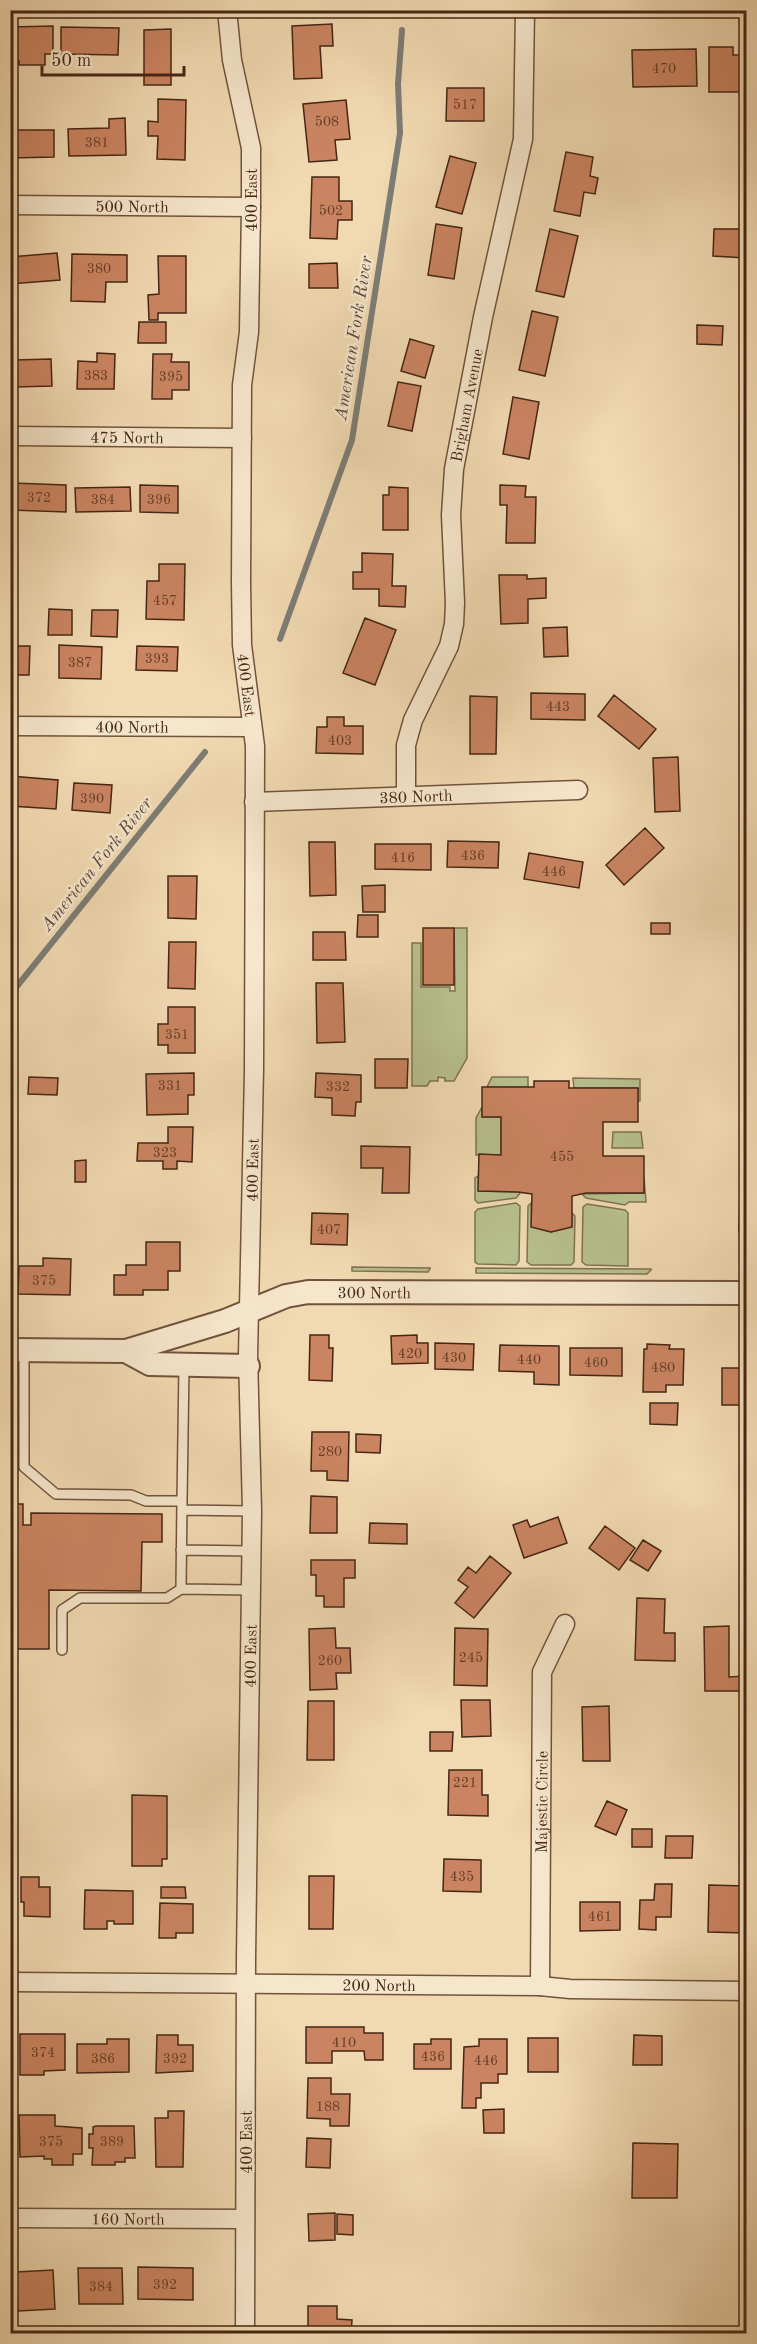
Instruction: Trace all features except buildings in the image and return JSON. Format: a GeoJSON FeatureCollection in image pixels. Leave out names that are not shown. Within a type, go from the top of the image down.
{"type":"FeatureCollection","features":[{"type":"Feature","properties":{"kind":"street","name":"400 East"},"geometry":{"type":"LineString","coordinates":[[227,10],[232,60],[251,148],[249,332],[243,385],[242,438],[242,645],[255,746],[254,1070],[248,1366],[252,1551],[246,1983],[245,2334]]}},
{"type":"Feature","properties":{"kind":"street","name":"Brigham Avenue"},"geometry":{"type":"LineString","coordinates":[[406,796],[406,745],[413,720],[449,646],[454,624],[451,514],[453,469],[483,316],[523,139],[525,10]]}},
{"type":"Feature","properties":{"kind":"street","name":"500 North"},"geometry":{"type":"LineString","coordinates":[[10,205],[251,207]]}},
{"type":"Feature","properties":{"kind":"street","name":"475 North"},"geometry":{"type":"LineString","coordinates":[[10,436],[242,438]]}},
{"type":"Feature","properties":{"kind":"street","name":"400 North"},"geometry":{"type":"LineString","coordinates":[[10,726],[252,727]]}},
{"type":"Feature","properties":{"kind":"street","name":"380 North"},"geometry":{"type":"LineString","coordinates":[[254,802],[578,790]]}},
{"type":"Feature","properties":{"kind":"street","name":"300 North"},"geometry":{"type":"LineString","coordinates":[[17,1350],[126,1351],[158,1343],[249,1312],[286,1296],[331,1291],[747,1293]]}},
{"type":"Feature","properties":{"kind":"street"},"geometry":{"type":"LineString","coordinates":[[126,1351],[150,1364],[248,1366]]}},
{"type":"Feature","properties":{"kind":"street","name":"Majestic Circle"},"geometry":{"type":"LineString","coordinates":[[540,1986],[542,1672],[565,1624]]}},
{"type":"Feature","properties":{"kind":"street","name":"200 North"},"geometry":{"type":"LineString","coordinates":[[10,1982],[540,1986],[570,1989],[747,1991]]}},
{"type":"Feature","properties":{"kind":"street","name":"160 North"},"geometry":{"type":"LineString","coordinates":[[10,2218],[245,2218]]}},
{"type":"Feature","properties":{"kind":"lane"},"geometry":{"type":"LineString","coordinates":[[17,1350],[24,1467],[56,1494],[131,1495],[146,1501],[182,1506],[252,1511]]}},
{"type":"Feature","properties":{"kind":"lane"},"geometry":{"type":"LineString","coordinates":[[181,1589],[184,1364]]}},
{"type":"Feature","properties":{"kind":"lane"},"geometry":{"type":"LineString","coordinates":[[181,1550],[252,1551]]}},
{"type":"Feature","properties":{"kind":"lane"},"geometry":{"type":"LineString","coordinates":[[62,1650],[62,1610],[80,1598],[167,1598],[181,1589],[251,1590]]}},
{"type":"Feature","properties":{"kind":"green space"},"geometry":{"type":"Polygon","coordinates":[[[454,928],[467,928],[467,1058],[454,1081],[445,1081],[445,1078],[438,1077],[438,1081],[430,1081],[427,1086],[412,1086],[412,943],[421,943],[421,987],[450,987],[450,991],[455,991],[454,928]]]}},
{"type":"Feature","properties":{"kind":"green space"},"geometry":{"type":"Polygon","coordinates":[[[492,1077],[528,1077],[528,1087],[487,1087],[492,1077]]]}},
{"type":"Feature","properties":{"kind":"green space"},"geometry":{"type":"Polygon","coordinates":[[[573,1078],[640,1079],[640,1101],[638,1101],[638,1088],[574,1088],[573,1078]]]}},
{"type":"Feature","properties":{"kind":"green space"},"geometry":{"type":"Polygon","coordinates":[[[482,1107],[482,1117],[501,1117],[501,1155],[476,1155],[476,1118],[482,1107]]]}},
{"type":"Feature","properties":{"kind":"green space"},"geometry":{"type":"Polygon","coordinates":[[[613,1132],[641,1132],[643,1148],[612,1148],[613,1132]]]}},
{"type":"Feature","properties":{"kind":"green space"},"geometry":{"type":"Polygon","coordinates":[[[478,1176],[479,1191],[521,1192],[516,1198],[478,1203],[475,1200],[475,1178],[478,1176]]]}},
{"type":"Feature","properties":{"kind":"green space"},"geometry":{"type":"Polygon","coordinates":[[[644,1177],[646,1202],[629,1202],[625,1205],[586,1198],[582,1194],[644,1193],[644,1177]]]}},
{"type":"Feature","properties":{"kind":"green space"},"geometry":{"type":"Polygon","coordinates":[[[516,1203],[520,1206],[519,1261],[516,1265],[478,1264],[475,1262],[475,1212],[478,1209],[516,1203]]]}},
{"type":"Feature","properties":{"kind":"green space"},"geometry":{"type":"Polygon","coordinates":[[[531,1203],[532,1227],[551,1232],[572,1227],[572,1213],[575,1216],[574,1262],[571,1265],[531,1265],[527,1262],[528,1206],[531,1203]]]}},
{"type":"Feature","properties":{"kind":"green space"},"geometry":{"type":"Polygon","coordinates":[[[587,1204],[625,1210],[628,1213],[628,1266],[586,1265],[582,1262],[583,1207],[587,1204]]]}},
{"type":"Feature","properties":{"kind":"green space"},"geometry":{"type":"Polygon","coordinates":[[[352,1267],[430,1269],[428,1272],[352,1271],[352,1267]]]}},
{"type":"Feature","properties":{"kind":"green space"},"geometry":{"type":"Polygon","coordinates":[[[476,1268],[651,1270],[647,1274],[476,1273],[476,1268]]]}},
{"type":"Feature","properties":{"kind":"waterway","name":"American Fork River"},"geometry":{"type":"LineString","coordinates":[[280,639],[352,440],[400,133],[398,84],[402,30]]}},
{"type":"Feature","properties":{"kind":"waterway","name":"American Fork River"},"geometry":{"type":"LineString","coordinates":[[10,995],[205,752]]}}]}
